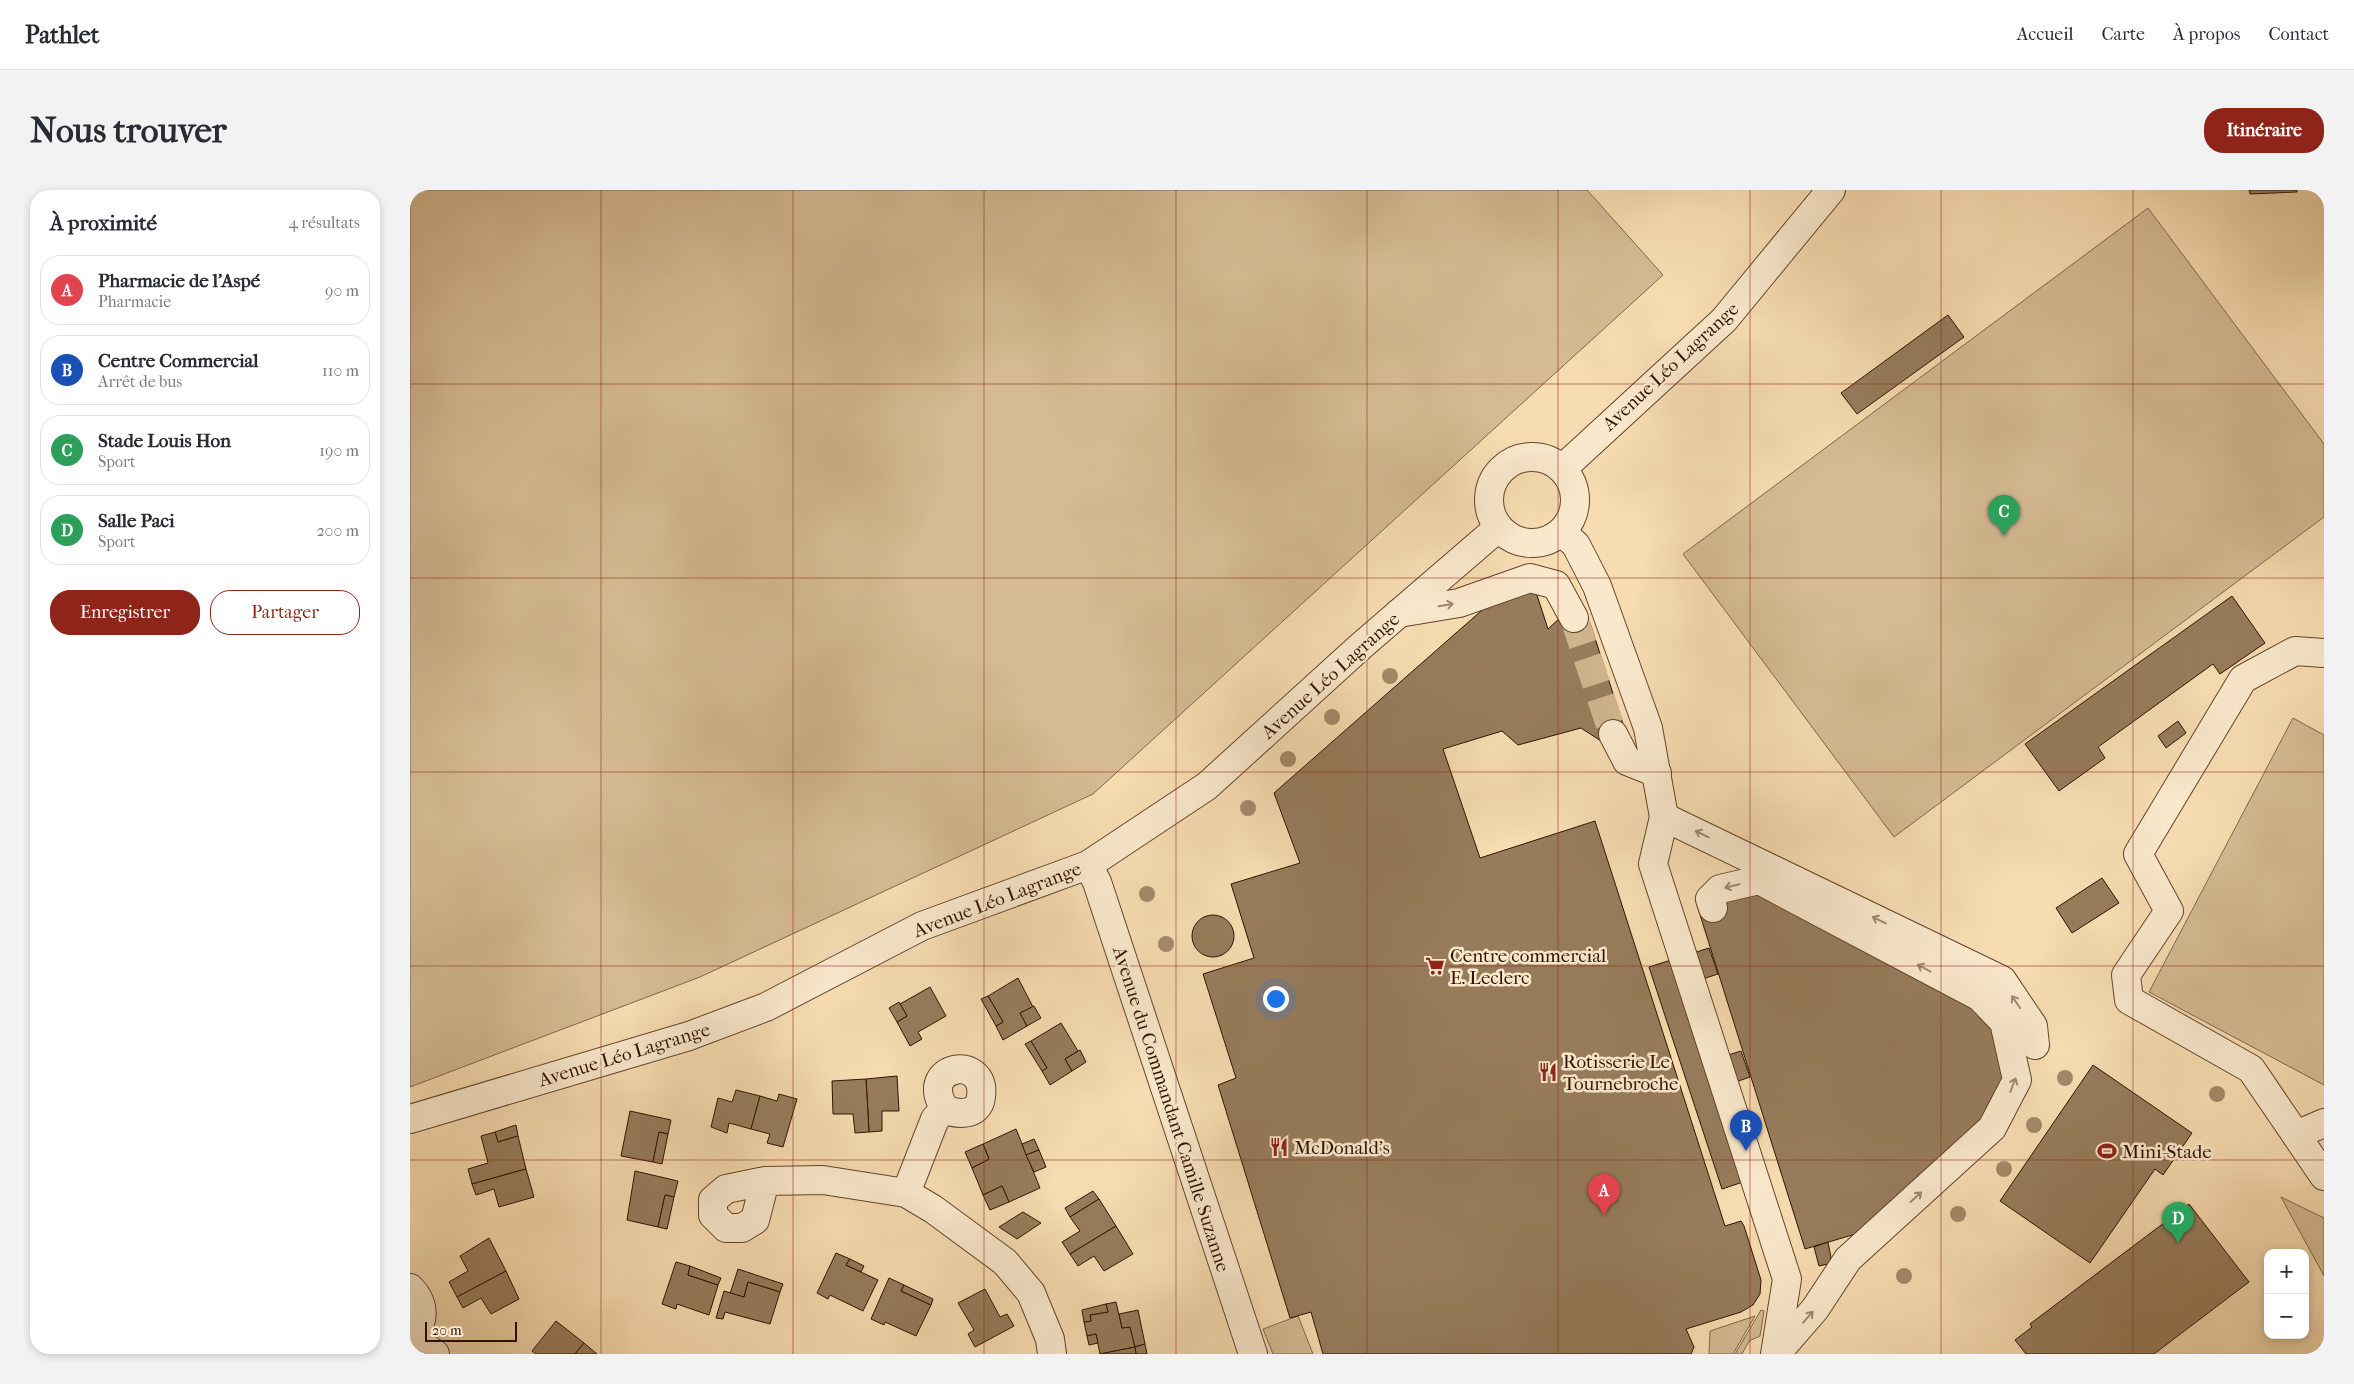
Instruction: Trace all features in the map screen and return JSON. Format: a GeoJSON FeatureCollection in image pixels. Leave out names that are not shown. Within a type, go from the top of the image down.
{"type":"FeatureCollection","features":[{"type":"Feature","properties":{"kind":"street","name":"Avenue Léo Lagrange"},"geometry":{"type":"LineString","coordinates":[[1562,468],[1724,320],[1831,190]]}},
{"type":"Feature","properties":{"kind":"street"},"geometry":{"type":"LineString","coordinates":[[1536,456],[1550,460],[1562,468],[1570,480],[1574,493],[1575,507],[1570,520],[1562,532],[1553,539],[1530,544],[1507,536],[1498,528],[1490,516],[1488,501],[1490,486],[1497,474],[1514,461],[1536,456]]}},
{"type":"Feature","properties":{"kind":"street","name":"Avenue Léo Lagrange"},"geometry":{"type":"LineString","coordinates":[[410,1119],[689,1036],[766,1007],[922,926],[1088,865],[1207,786],[1398,614],[1498,528]]}},
{"type":"Feature","properties":{"kind":"street"},"geometry":{"type":"LineString","coordinates":[[1562,532],[1576,545],[1598,586],[1648,728],[1664,817],[1653,864],[1787,1279],[1776,1354]]}},
{"type":"Feature","properties":{"kind":"street"},"geometry":{"type":"LineString","coordinates":[[1398,614],[1459,603],[1530,578],[1556,585],[1574,618]]}},
{"type":"Feature","properties":{"kind":"street"},"geometry":{"type":"LineString","coordinates":[[2324,653],[2295,651],[2243,679],[2138,854],[2169,911],[2126,975],[2129,1000],[2251,1069],[2324,1176]]}},
{"type":"Feature","properties":{"kind":"street"},"geometry":{"type":"LineString","coordinates":[[1613,734],[1627,761],[1657,773]]}},
{"type":"Feature","properties":{"kind":"street"},"geometry":{"type":"LineString","coordinates":[[1664,817],[2002,980],[2033,1026],[2035,1045]]}},
{"type":"Feature","properties":{"kind":"street","name":"Avenue du Commandant Camille Suzanne"},"geometry":{"type":"LineString","coordinates":[[1088,865],[1097,882],[1253,1354]]}},
{"type":"Feature","properties":{"kind":"street"},"geometry":{"type":"LineString","coordinates":[[1712,908],[1710,898],[1720,889],[1759,880],[1980,997],[2004,1022],[2017,1080],[1992,1128],[1848,1259],[1815,1309],[1776,1354]]}},
{"type":"Feature","properties":{"kind":"street"},"geometry":{"type":"LineString","coordinates":[[906,1193],[935,1119],[945,1109]]}},
{"type":"Feature","properties":{"kind":"street"},"geometry":{"type":"LineString","coordinates":[[2296,1135],[2324,1123]]}},
{"type":"Feature","properties":{"kind":"street"},"geometry":{"type":"LineString","coordinates":[[765,1181],[823,1180],[906,1193],[933,1209],[1005,1262],[1031,1293],[1050,1339],[1052,1354]]}},
{"type":"Feature","properties":{"kind":"street"},"geometry":{"type":"LineString","coordinates":[[410,1288],[417,1294],[421,1305],[422,1317],[418,1328],[411,1338],[435,1354]]}},
{"type":"Feature","properties":{"kind":"shaded area"},"geometry":{"type":"Polygon","coordinates":[[[410,190],[1587,190],[1663,275],[1093,794],[700,977],[410,1087],[410,190]]]}},
{"type":"Feature","properties":{"kind":"shaded area"},"geometry":{"type":"Polygon","coordinates":[[[2148,208],[2324,444],[2324,517],[1894,837],[1683,554],[2148,208]]]}},
{"type":"Feature","properties":{"kind":"shaded area"},"geometry":{"type":"Polygon","coordinates":[[[2293,718],[2324,735],[2324,1085],[2149,992],[2293,718]]]}},
{"type":"Feature","properties":{"kind":"shaded area"},"geometry":{"type":"Polygon","coordinates":[[[2281,1197],[2324,1218],[2324,1276],[2281,1197]]]}},
{"type":"Feature","properties":{"kind":"shaded area"},"geometry":{"type":"Polygon","coordinates":[[[1761,1310],[1764,1311],[1760,1336],[1749,1341],[1742,1354],[1735,1354],[1761,1310]]]}},
{"type":"Feature","properties":{"kind":"shaded area"},"geometry":{"type":"Polygon","coordinates":[[[1298,1316],[1313,1354],[1273,1354],[1263,1329],[1298,1316]]]}},
{"type":"Feature","properties":{"kind":"shaded area"},"geometry":{"type":"Polygon","coordinates":[[[1755,1316],[1733,1354],[1709,1354],[1710,1331],[1755,1316]]]}},
{"type":"Feature","properties":{"kind":"building"},"geometry":{"type":"Polygon","coordinates":[[[2249,190],[2297,190],[2297,192],[2250,194],[2249,190]]]}},
{"type":"Feature","properties":{"kind":"building"},"geometry":{"type":"Polygon","coordinates":[[[1948,315],[1964,337],[1857,414],[1841,393],[1948,315]]]}},
{"type":"Feature","properties":{"kind":"building","name":"Centre commercial E. Leclerc"},"geometry":{"type":"Polygon","coordinates":[[[1534,586],[1548,629],[1563,615],[1590,623],[1623,724],[1604,743],[1581,728],[1518,745],[1502,731],[1443,749],[1480,858],[1595,821],[1725,1226],[1741,1221],[1744,1226],[1761,1280],[1760,1294],[1753,1305],[1741,1312],[1686,1329],[1694,1347],[1691,1354],[1323,1354],[1311,1312],[1290,1318],[1218,1085],[1236,1078],[1203,974],[1254,958],[1231,884],[1300,863],[1274,793],[1489,604],[1534,586]]]}},
{"type":"Feature","properties":{"kind":"building"},"geometry":{"type":"Polygon","coordinates":[[[2232,596],[2265,643],[2220,674],[2213,664],[2098,747],[2105,758],[2059,791],[2025,744],[2232,596]]]}},
{"type":"Feature","properties":{"kind":"building"},"geometry":{"type":"Polygon","coordinates":[[[2178,721],[2186,733],[2166,748],[2158,736],[2178,721]]]}},
{"type":"Feature","properties":{"kind":"building"},"geometry":{"type":"Polygon","coordinates":[[[1767,874],[2014,1016],[2025,1045],[2029,1088],[1997,1142],[1869,1230],[1805,1249],[1696,902],[1703,889],[1767,874]]]}},
{"type":"Feature","properties":{"kind":"building"},"geometry":{"type":"Polygon","coordinates":[[[2102,878],[2119,903],[2072,933],[2056,908],[2102,878]]]}},
{"type":"Feature","properties":{"kind":"building"},"geometry":{"type":"Polygon","coordinates":[[[1213,915],[1228,921],[1234,936],[1228,951],[1213,957],[1198,951],[1192,936],[1198,921],[1213,915]]]}},
{"type":"Feature","properties":{"kind":"building"},"geometry":{"type":"Polygon","coordinates":[[[1709,948],[1718,974],[1681,986],[1706,1062],[1741,1051],[1750,1077],[1716,1089],[1746,1181],[1722,1189],[1649,967],[1709,948]]]}},
{"type":"Feature","properties":{"kind":"building"},"geometry":{"type":"Polygon","coordinates":[[[1018,978],[1033,1007],[1020,1013],[1027,1026],[1003,1040],[996,1026],[1003,1022],[988,996],[1018,978]]]}},
{"type":"Feature","properties":{"kind":"building"},"geometry":{"type":"Polygon","coordinates":[[[930,987],[946,1016],[918,1032],[922,1039],[910,1046],[897,1022],[907,1016],[900,1004],[930,987]]]}},
{"type":"Feature","properties":{"kind":"building"},"geometry":{"type":"Polygon","coordinates":[[[988,996],[1003,1022],[996,1026],[981,999],[988,996]]]}},
{"type":"Feature","properties":{"kind":"building"},"geometry":{"type":"Polygon","coordinates":[[[899,1002],[907,1016],[897,1022],[889,1008],[899,1002]]]}},
{"type":"Feature","properties":{"kind":"building"},"geometry":{"type":"Polygon","coordinates":[[[1034,1006],[1041,1018],[1027,1026],[1020,1013],[1034,1006]]]}},
{"type":"Feature","properties":{"kind":"building"},"geometry":{"type":"Polygon","coordinates":[[[1061,1023],[1078,1051],[1065,1059],[1072,1071],[1050,1085],[1042,1071],[1047,1068],[1031,1041],[1061,1023]]]}},
{"type":"Feature","properties":{"kind":"building"},"geometry":{"type":"Polygon","coordinates":[[[1031,1041],[1047,1068],[1042,1071],[1025,1044],[1031,1041]]]}},
{"type":"Feature","properties":{"kind":"building"},"geometry":{"type":"Polygon","coordinates":[[[1080,1050],[1086,1062],[1072,1071],[1065,1059],[1080,1050]]]}},
{"type":"Feature","properties":{"kind":"building","name":"Mini-Stade"},"geometry":{"type":"Polygon","coordinates":[[[2093,1065],[2192,1133],[2163,1175],[2155,1169],[2090,1263],[2000,1201],[2093,1065]]]}},
{"type":"Feature","properties":{"kind":"building"},"geometry":{"type":"Polygon","coordinates":[[[897,1076],[899,1111],[882,1111],[882,1131],[869,1132],[866,1079],[897,1076]]]}},
{"type":"Feature","properties":{"kind":"building"},"geometry":{"type":"Polygon","coordinates":[[[866,1079],[869,1132],[855,1133],[853,1114],[833,1114],[832,1081],[866,1079]]]}},
{"type":"Feature","properties":{"kind":"building"},"geometry":{"type":"Polygon","coordinates":[[[736,1090],[760,1096],[751,1129],[729,1123],[727,1133],[711,1127],[718,1098],[732,1102],[736,1090]]]}},
{"type":"Feature","properties":{"kind":"building"},"geometry":{"type":"Polygon","coordinates":[[[779,1094],[797,1099],[783,1147],[767,1143],[770,1134],[751,1129],[760,1096],[777,1101],[779,1094]]]}},
{"type":"Feature","properties":{"kind":"building"},"geometry":{"type":"Polygon","coordinates":[[[630,1111],[671,1120],[668,1134],[659,1132],[653,1162],[621,1156],[630,1111]]]}},
{"type":"Feature","properties":{"kind":"building"},"geometry":{"type":"Polygon","coordinates":[[[516,1125],[518,1136],[498,1142],[495,1132],[516,1125]]]}},
{"type":"Feature","properties":{"kind":"building"},"geometry":{"type":"Polygon","coordinates":[[[1016,1129],[1040,1188],[1009,1202],[1002,1186],[983,1195],[972,1168],[989,1159],[983,1144],[1016,1129]]]}},
{"type":"Feature","properties":{"kind":"building"},"geometry":{"type":"Polygon","coordinates":[[[495,1132],[498,1142],[518,1136],[526,1169],[472,1184],[468,1169],[488,1163],[481,1136],[495,1132]]]}},
{"type":"Feature","properties":{"kind":"building"},"geometry":{"type":"Polygon","coordinates":[[[659,1132],[668,1134],[662,1164],[653,1162],[659,1132]]]}},
{"type":"Feature","properties":{"kind":"building"},"geometry":{"type":"Polygon","coordinates":[[[1034,1139],[1039,1150],[1026,1155],[1022,1144],[1034,1139]]]}},
{"type":"Feature","properties":{"kind":"building"},"geometry":{"type":"Polygon","coordinates":[[[983,1144],[989,1159],[972,1168],[965,1152],[983,1144]]]}},
{"type":"Feature","properties":{"kind":"building"},"geometry":{"type":"Polygon","coordinates":[[[1039,1150],[1046,1167],[1034,1172],[1026,1155],[1039,1150]]]}},
{"type":"Feature","properties":{"kind":"building"},"geometry":{"type":"Polygon","coordinates":[[[526,1169],[534,1197],[499,1207],[494,1189],[476,1195],[472,1184],[526,1169]]]}},
{"type":"Feature","properties":{"kind":"building"},"geometry":{"type":"Polygon","coordinates":[[[635,1171],[678,1181],[674,1197],[665,1195],[658,1227],[627,1220],[635,1171]]]}},
{"type":"Feature","properties":{"kind":"building"},"geometry":{"type":"Polygon","coordinates":[[[1002,1186],[1009,1202],[990,1210],[983,1195],[1002,1186]]]}},
{"type":"Feature","properties":{"kind":"building"},"geometry":{"type":"Polygon","coordinates":[[[1093,1191],[1099,1199],[1070,1217],[1065,1208],[1093,1191]]]}},
{"type":"Feature","properties":{"kind":"building"},"geometry":{"type":"Polygon","coordinates":[[[665,1195],[674,1197],[667,1229],[658,1227],[665,1195]]]}},
{"type":"Feature","properties":{"kind":"building"},"geometry":{"type":"Polygon","coordinates":[[[1099,1199],[1116,1226],[1070,1254],[1062,1242],[1080,1231],[1070,1217],[1099,1199]]]}},
{"type":"Feature","properties":{"kind":"building"},"geometry":{"type":"Polygon","coordinates":[[[2189,1204],[2249,1282],[2154,1354],[2026,1354],[2015,1340],[2032,1327],[2030,1324],[2189,1204]]]}},
{"type":"Feature","properties":{"kind":"building"},"geometry":{"type":"Polygon","coordinates":[[[1023,1212],[1041,1223],[1017,1239],[999,1227],[1023,1212]]]}},
{"type":"Feature","properties":{"kind":"building"},"geometry":{"type":"Polygon","coordinates":[[[1116,1226],[1133,1254],[1104,1271],[1094,1256],[1078,1266],[1070,1254],[1116,1226]]]}},
{"type":"Feature","properties":{"kind":"building"},"geometry":{"type":"Polygon","coordinates":[[[489,1238],[506,1271],[457,1297],[449,1282],[468,1271],[460,1256],[489,1238]]]}},
{"type":"Feature","properties":{"kind":"building"},"geometry":{"type":"Polygon","coordinates":[[[1828,1242],[1832,1263],[1819,1266],[1814,1247],[1828,1242]]]}},
{"type":"Feature","properties":{"kind":"building"},"geometry":{"type":"Polygon","coordinates":[[[836,1253],[850,1259],[846,1265],[878,1280],[863,1311],[830,1295],[828,1299],[817,1293],[836,1253]]]}},
{"type":"Feature","properties":{"kind":"building"},"geometry":{"type":"Polygon","coordinates":[[[850,1259],[864,1266],[861,1272],[846,1265],[850,1259]]]}},
{"type":"Feature","properties":{"kind":"building"},"geometry":{"type":"Polygon","coordinates":[[[676,1262],[690,1266],[688,1275],[718,1285],[709,1315],[677,1304],[676,1309],[662,1304],[676,1262]]]}},
{"type":"Feature","properties":{"kind":"building"},"geometry":{"type":"Polygon","coordinates":[[[690,1266],[721,1278],[718,1285],[688,1275],[690,1266]]]}},
{"type":"Feature","properties":{"kind":"building"},"geometry":{"type":"Polygon","coordinates":[[[738,1269],[783,1284],[780,1292],[748,1282],[744,1297],[730,1294],[738,1269]]]}},
{"type":"Feature","properties":{"kind":"building"},"geometry":{"type":"Polygon","coordinates":[[[506,1271],[519,1299],[491,1314],[481,1298],[463,1308],[457,1297],[506,1271]]]}},
{"type":"Feature","properties":{"kind":"building"},"geometry":{"type":"Polygon","coordinates":[[[889,1278],[904,1285],[901,1291],[931,1305],[916,1336],[885,1322],[884,1325],[871,1319],[889,1278]]]}},
{"type":"Feature","properties":{"kind":"building"},"geometry":{"type":"Polygon","coordinates":[[[748,1282],[780,1292],[770,1324],[725,1312],[723,1319],[716,1318],[724,1291],[744,1297],[748,1282]]]}},
{"type":"Feature","properties":{"kind":"building"},"geometry":{"type":"Polygon","coordinates":[[[904,1285],[933,1299],[931,1305],[901,1291],[904,1285]]]}},
{"type":"Feature","properties":{"kind":"building"},"geometry":{"type":"Polygon","coordinates":[[[985,1289],[1000,1317],[1007,1314],[1014,1326],[975,1347],[968,1334],[974,1330],[958,1303],[985,1289]]]}},
{"type":"Feature","properties":{"kind":"building"},"geometry":{"type":"Polygon","coordinates":[[[1116,1302],[1122,1328],[1130,1327],[1135,1347],[1100,1354],[1096,1334],[1087,1336],[1084,1322],[1091,1321],[1090,1315],[1108,1312],[1106,1304],[1116,1302]]]}},
{"type":"Feature","properties":{"kind":"building"},"geometry":{"type":"Polygon","coordinates":[[[1106,1304],[1108,1312],[1090,1315],[1091,1321],[1084,1322],[1082,1310],[1106,1304]]]}},
{"type":"Feature","properties":{"kind":"building"},"geometry":{"type":"Polygon","coordinates":[[[1138,1310],[1145,1344],[1135,1347],[1130,1327],[1122,1328],[1119,1314],[1138,1310]]]}},
{"type":"Feature","properties":{"kind":"building"},"geometry":{"type":"Polygon","coordinates":[[[556,1321],[584,1343],[575,1354],[536,1354],[532,1351],[556,1321]]]}},
{"type":"Feature","properties":{"kind":"building"},"geometry":{"type":"Polygon","coordinates":[[[1096,1334],[1098,1343],[1089,1345],[1087,1336],[1096,1334]]]}},
{"type":"Feature","properties":{"kind":"building"},"geometry":{"type":"Polygon","coordinates":[[[584,1343],[597,1354],[575,1354],[584,1343]]]}},
{"type":"Feature","properties":{"kind":"building"},"geometry":{"type":"Polygon","coordinates":[[[1145,1344],[1147,1354],[1136,1354],[1135,1347],[1145,1344]]]}},
{"type":"Feature","properties":{"kind":"building"},"geometry":{"type":"Polygon","coordinates":[[[1135,1347],[1136,1354],[1100,1354],[1135,1347]]]}},
{"type":"Feature","properties":{"kind":"tunnel"},"geometry":{"type":"LineString","coordinates":[[1574,618],[1613,734]]}},
{"type":"Feature","properties":{"kind":"place","name":"Stade Louis Hon"},"geometry":{"type":"Point","coordinates":[2004,536]}},
{"type":"Feature","properties":{"kind":"place","name":"Centre commercial E. Leclerc"},"geometry":{"type":"Point","coordinates":[1435,966]}},
{"type":"Feature","properties":{"kind":"place","name":"Rotisserie Le Tournebroche"},"geometry":{"type":"Point","coordinates":[1548,1072]}},
{"type":"Feature","properties":{"kind":"place","name":"McDonald's"},"geometry":{"type":"Point","coordinates":[1279,1147]}},
{"type":"Feature","properties":{"kind":"place","name":"Centre Commercial"},"geometry":{"type":"Point","coordinates":[1746,1151]}},
{"type":"Feature","properties":{"kind":"place","name":"Mini-Stade"},"geometry":{"type":"Point","coordinates":[2107,1151]}},
{"type":"Feature","properties":{"kind":"place","name":"Pharmacie de l'Aspé"},"geometry":{"type":"Point","coordinates":[1604,1215]}},
{"type":"Feature","properties":{"kind":"place","name":"Salle Paci"},"geometry":{"type":"Point","coordinates":[2178,1243]}}]}
